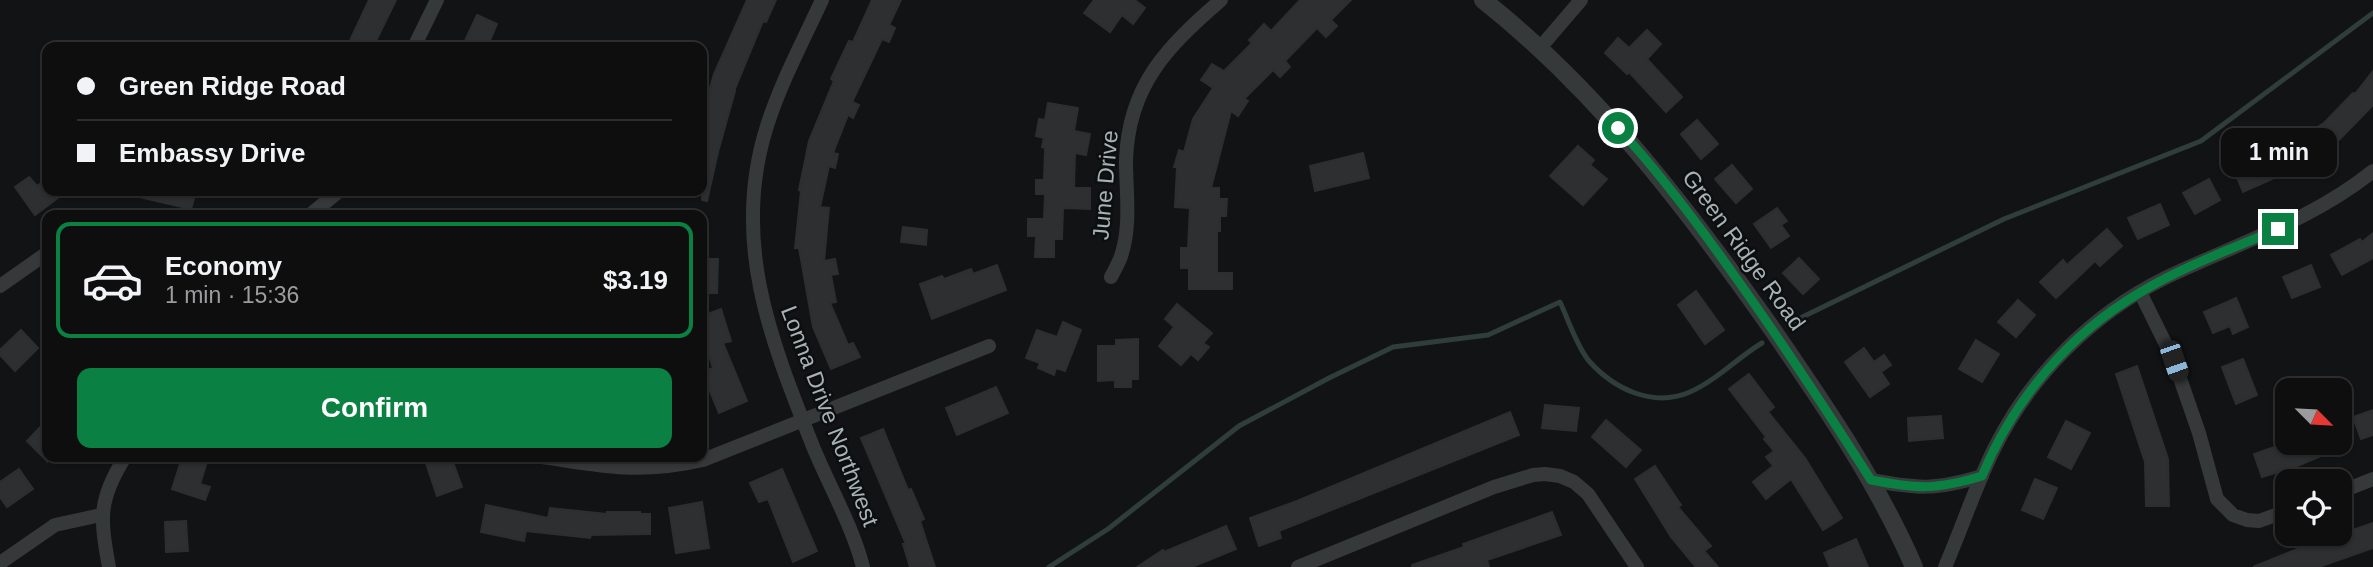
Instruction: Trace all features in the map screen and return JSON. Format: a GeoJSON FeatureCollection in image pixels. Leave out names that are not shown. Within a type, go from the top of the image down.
{"type":"FeatureCollection","features":[{"type":"Feature","properties":{"kind":"street"},"geometry":{"type":"LineString","coordinates":[[416,42],[437,0]]}},
{"type":"Feature","properties":{"kind":"street","name":"Lonna Drive Northwest"},"geometry":{"type":"LineString","coordinates":[[822,0],[774,106],[758,166],[754,202],[754,245],[763,307],[804,420],[863,567]]}},
{"type":"Feature","properties":{"kind":"street","name":"June Drive"},"geometry":{"type":"LineString","coordinates":[[1111,277],[1122,253],[1127,224],[1126,158],[1135,109],[1153,69],[1180,36],[1222,0]]}},
{"type":"Feature","properties":{"kind":"street","name":"Green Ridge Road"},"geometry":{"type":"LineString","coordinates":[[1483,0],[1539,49],[1620,130],[1705,234],[1810,384],[1871,480],[1914,567]]}},
{"type":"Feature","properties":{"kind":"street"},"geometry":{"type":"LineString","coordinates":[[1539,49],[1581,0]]}},
{"type":"Feature","properties":{"kind":"street"},"geometry":{"type":"LineString","coordinates":[[1945,567],[2001,436],[2046,370],[2076,339],[2140,292],[2333,201],[2373,171]]}},
{"type":"Feature","properties":{"kind":"street"},"geometry":{"type":"LineString","coordinates":[[318,210],[334,196]]}},
{"type":"Feature","properties":{"kind":"street"},"geometry":{"type":"LineString","coordinates":[[0,286],[42,257]]}},
{"type":"Feature","properties":{"kind":"street"},"geometry":{"type":"LineString","coordinates":[[2140,292],[2174,361],[2199,433],[2217,499],[2232,515],[2246,520],[2259,520],[2275,515]]}},
{"type":"Feature","properties":{"kind":"street"},"geometry":{"type":"LineString","coordinates":[[707,459],[989,346]]}},
{"type":"Feature","properties":{"kind":"street"},"geometry":{"type":"LineString","coordinates":[[109,567],[101,515],[107,488],[122,462]]}},
{"type":"Feature","properties":{"kind":"street"},"geometry":{"type":"LineString","coordinates":[[574,462],[643,469],[674,467],[695,462]]}},
{"type":"Feature","properties":{"kind":"street"},"geometry":{"type":"LineString","coordinates":[[1298,567],[1494,487],[1545,474],[1574,482],[1588,494],[1637,567]]}},
{"type":"Feature","properties":{"kind":"street"},"geometry":{"type":"LineString","coordinates":[[1871,480],[1920,488],[1953,485],[1982,476]]}},
{"type":"Feature","properties":{"kind":"street"},"geometry":{"type":"LineString","coordinates":[[2352,487],[2373,479]]}},
{"type":"Feature","properties":{"kind":"street"},"geometry":{"type":"LineString","coordinates":[[0,563],[55,525],[101,515]]}},
{"type":"Feature","properties":{"kind":"building"},"geometry":{"type":"Polygon","coordinates":[[[369,0],[396,0],[375,42],[349,42],[369,0]]]}},
{"type":"Feature","properties":{"kind":"building"},"geometry":{"type":"Polygon","coordinates":[[[747,0],[776,0],[766,22],[763,21],[734,91],[707,201],[702,200],[702,196],[707,196],[707,98],[714,74],[747,0]]]}},
{"type":"Feature","properties":{"kind":"building"},"geometry":{"type":"Polygon","coordinates":[[[872,0],[901,0],[889,25],[895,28],[889,42],[882,39],[852,102],[859,105],[853,118],[848,115],[833,153],[838,154],[835,168],[829,166],[820,207],[829,208],[824,261],[835,259],[838,274],[831,275],[836,302],[830,303],[848,345],[853,343],[860,357],[831,369],[813,327],[799,248],[795,248],[799,190],[809,141],[834,81],[831,79],[849,41],[853,42],[872,0]]]}},
{"type":"Feature","properties":{"kind":"building"},"geometry":{"type":"Polygon","coordinates":[[[1094,0],[1135,0],[1145,8],[1133,24],[1122,15],[1110,32],[1084,13],[1094,0]]]}},
{"type":"Feature","properties":{"kind":"building"},"geometry":{"type":"Polygon","coordinates":[[[1300,0],[1351,0],[1331,20],[1337,26],[1326,37],[1317,28],[1285,61],[1290,67],[1280,77],[1273,70],[1244,99],[1248,101],[1238,116],[1231,111],[1211,188],[1219,188],[1219,199],[1227,199],[1226,216],[1220,216],[1220,231],[1217,231],[1217,273],[1232,273],[1232,289],[1189,289],[1189,268],[1181,268],[1181,248],[1188,248],[1190,208],[1175,207],[1177,167],[1174,167],[1179,150],[1184,152],[1193,119],[1213,88],[1201,80],[1212,64],[1224,71],[1252,43],[1249,40],[1264,24],[1271,31],[1300,0]]]}},
{"type":"Feature","properties":{"kind":"building"},"geometry":{"type":"Polygon","coordinates":[[[477,15],[497,24],[489,42],[464,42],[477,15]]]}},
{"type":"Feature","properties":{"kind":"building"},"geometry":{"type":"Polygon","coordinates":[[[1647,30],[1661,44],[1647,59],[1682,97],[1666,112],[1629,72],[1627,74],[1605,53],[1618,38],[1629,48],[1647,30]]]}},
{"type":"Feature","properties":{"kind":"building"},"geometry":{"type":"Polygon","coordinates":[[[2373,71],[2373,105],[2339,140],[2293,168],[2281,149],[2324,123],[2355,94],[2373,71]]]}},
{"type":"Feature","properties":{"kind":"building"},"geometry":{"type":"Polygon","coordinates":[[[1048,103],[1078,108],[1074,131],[1090,134],[1086,155],[1075,153],[1074,188],[1090,188],[1090,209],[1063,208],[1062,239],[1054,239],[1054,257],[1035,257],[1036,236],[1028,236],[1028,219],[1044,219],[1045,194],[1036,194],[1036,180],[1044,180],[1045,148],[1042,147],[1044,138],[1036,136],[1039,119],[1045,120],[1048,103]]]}},
{"type":"Feature","properties":{"kind":"building"},"geometry":{"type":"Polygon","coordinates":[[[1697,120],[1718,144],[1701,159],[1681,134],[1697,120]]]}},
{"type":"Feature","properties":{"kind":"building"},"geometry":{"type":"Polygon","coordinates":[[[1578,146],[1594,160],[1590,165],[1607,179],[1583,205],[1550,176],[1578,146]]]}},
{"type":"Feature","properties":{"kind":"building"},"geometry":{"type":"Polygon","coordinates":[[[1363,153],[1369,178],[1315,191],[1310,166],[1363,153]]]}},
{"type":"Feature","properties":{"kind":"building"},"geometry":{"type":"Polygon","coordinates":[[[2262,158],[2272,179],[2243,192],[2234,170],[2262,158]]]}},
{"type":"Feature","properties":{"kind":"building"},"geometry":{"type":"Polygon","coordinates":[[[1732,165],[1752,189],[1736,203],[1715,179],[1732,165]]]}},
{"type":"Feature","properties":{"kind":"building"},"geometry":{"type":"Polygon","coordinates":[[[29,177],[37,186],[42,182],[42,196],[60,196],[35,215],[15,187],[29,177]]]}},
{"type":"Feature","properties":{"kind":"building"},"geometry":{"type":"Polygon","coordinates":[[[2209,179],[2220,200],[2195,214],[2183,193],[2209,179]]]}},
{"type":"Feature","properties":{"kind":"building"},"geometry":{"type":"Polygon","coordinates":[[[135,196],[195,196],[191,209],[135,196]]]}},
{"type":"Feature","properties":{"kind":"building"},"geometry":{"type":"Polygon","coordinates":[[[2160,204],[2169,225],[2138,239],[2128,218],[2160,204]]]}},
{"type":"Feature","properties":{"kind":"building"},"geometry":{"type":"Polygon","coordinates":[[[1777,208],[1787,221],[1781,225],[1789,236],[1771,248],[1754,224],[1777,208]]]}},
{"type":"Feature","properties":{"kind":"building"},"geometry":{"type":"Polygon","coordinates":[[[903,227],[927,230],[926,245],[901,242],[903,227]]]}},
{"type":"Feature","properties":{"kind":"building"},"geometry":{"type":"Polygon","coordinates":[[[2107,229],[2122,246],[2100,266],[2095,261],[2056,298],[2040,282],[2063,260],[2067,265],[2107,229]]]}},
{"type":"Feature","properties":{"kind":"building"},"geometry":{"type":"Polygon","coordinates":[[[2373,233],[2373,258],[2342,275],[2331,255],[2360,239],[2362,242],[2373,233]]]}},
{"type":"Feature","properties":{"kind":"building"},"geometry":{"type":"Polygon","coordinates":[[[1799,258],[1819,279],[1803,294],[1783,273],[1799,258]]]}},
{"type":"Feature","properties":{"kind":"building"},"geometry":{"type":"Polygon","coordinates":[[[707,259],[718,259],[717,293],[707,293],[707,259]]]}},
{"type":"Feature","properties":{"kind":"building"},"geometry":{"type":"Polygon","coordinates":[[[997,265],[1006,290],[932,319],[920,284],[971,269],[973,274],[997,265]]]}},
{"type":"Feature","properties":{"kind":"building"},"geometry":{"type":"Polygon","coordinates":[[[2311,265],[2320,287],[2292,298],[2283,277],[2311,265]]]}},
{"type":"Feature","properties":{"kind":"building"},"geometry":{"type":"Polygon","coordinates":[[[1696,291],[1724,330],[1705,344],[1678,305],[1696,291]]]}},
{"type":"Feature","properties":{"kind":"building"},"geometry":{"type":"Polygon","coordinates":[[[2236,298],[2248,327],[2233,334],[2230,326],[2213,333],[2204,312],[2236,298]]]}},
{"type":"Feature","properties":{"kind":"building"},"geometry":{"type":"Polygon","coordinates":[[[2018,300],[2035,315],[2016,337],[1998,322],[2018,300]]]}},
{"type":"Feature","properties":{"kind":"building"},"geometry":{"type":"Polygon","coordinates":[[[1177,304],[1212,333],[1203,343],[1209,347],[1198,360],[1191,354],[1181,365],[1159,346],[1174,327],[1165,319],[1177,304]]]}},
{"type":"Feature","properties":{"kind":"building"},"geometry":{"type":"Polygon","coordinates":[[[721,309],[731,341],[723,343],[747,401],[719,413],[707,384],[707,370],[713,368],[707,349],[707,314],[721,309]]]}},
{"type":"Feature","properties":{"kind":"building"},"geometry":{"type":"Polygon","coordinates":[[[1063,322],[1081,330],[1065,371],[1056,368],[1054,375],[1038,368],[1040,363],[1026,358],[1037,330],[1057,337],[1063,322]]]}},
{"type":"Feature","properties":{"kind":"building"},"geometry":{"type":"Polygon","coordinates":[[[21,330],[38,348],[15,371],[0,355],[0,350],[21,330]]]}},
{"type":"Feature","properties":{"kind":"building"},"geometry":{"type":"Polygon","coordinates":[[[1138,339],[1138,379],[1131,379],[1131,387],[1115,387],[1115,380],[1098,381],[1098,346],[1116,346],[1116,340],[1138,339]]]}},
{"type":"Feature","properties":{"kind":"building"},"geometry":{"type":"Polygon","coordinates":[[[1976,340],[1999,354],[1982,382],[1959,369],[1976,340]]]}},
{"type":"Feature","properties":{"kind":"building"},"geometry":{"type":"Polygon","coordinates":[[[1864,348],[1874,362],[1884,355],[1891,365],[1881,372],[1889,384],[1870,397],[1845,362],[1864,348]]]}},
{"type":"Feature","properties":{"kind":"building"},"geometry":{"type":"Polygon","coordinates":[[[2243,359],[2257,395],[2236,404],[2222,367],[2243,359]]]}},
{"type":"Feature","properties":{"kind":"building"},"geometry":{"type":"Polygon","coordinates":[[[2137,366],[2168,459],[2169,506],[2146,506],[2145,462],[2116,374],[2137,366]]]}},
{"type":"Feature","properties":{"kind":"building"},"geometry":{"type":"Polygon","coordinates":[[[1749,374],[1774,407],[1768,412],[1805,458],[1842,518],[1823,530],[1791,479],[1766,499],[1753,482],[1773,466],[1766,457],[1774,451],[1729,389],[1749,374]]]}},
{"type":"Feature","properties":{"kind":"building"},"geometry":{"type":"Polygon","coordinates":[[[996,387],[1008,413],[957,435],[946,408],[996,387]]]}},
{"type":"Feature","properties":{"kind":"building"},"geometry":{"type":"Polygon","coordinates":[[[1545,405],[1579,408],[1576,431],[1542,428],[1545,405]]]}},
{"type":"Feature","properties":{"kind":"building"},"geometry":{"type":"Polygon","coordinates":[[[2373,410],[2373,435],[2361,439],[2353,417],[2373,410]]]}},
{"type":"Feature","properties":{"kind":"building"},"geometry":{"type":"Polygon","coordinates":[[[1510,412],[1519,435],[1279,531],[1281,538],[1259,546],[1250,518],[1510,412]]]}},
{"type":"Feature","properties":{"kind":"building"},"geometry":{"type":"Polygon","coordinates":[[[1941,416],[1943,438],[1909,441],[1908,418],[1941,416]]]}},
{"type":"Feature","properties":{"kind":"building"},"geometry":{"type":"Polygon","coordinates":[[[1606,420],[1641,450],[1626,467],[1592,437],[1606,420]]]}},
{"type":"Feature","properties":{"kind":"building"},"geometry":{"type":"Polygon","coordinates":[[[2066,421],[2090,433],[2071,469],[2048,457],[2066,421]]]}},
{"type":"Feature","properties":{"kind":"building"},"geometry":{"type":"Polygon","coordinates":[[[42,425],[42,456],[27,441],[42,425]]]}},
{"type":"Feature","properties":{"kind":"building"},"geometry":{"type":"Polygon","coordinates":[[[883,429],[908,490],[911,489],[924,519],[920,521],[935,567],[910,567],[903,544],[906,544],[861,438],[883,429]]]}},
{"type":"Feature","properties":{"kind":"building"},"geometry":{"type":"Polygon","coordinates":[[[2275,447],[2275,455],[2323,455],[2287,469],[2275,469],[2275,473],[2262,477],[2254,454],[2275,447]]]}},
{"type":"Feature","properties":{"kind":"building"},"geometry":{"type":"Polygon","coordinates":[[[181,462],[206,465],[200,484],[210,487],[205,500],[172,489],[181,462]]]}},
{"type":"Feature","properties":{"kind":"building"},"geometry":{"type":"Polygon","coordinates":[[[426,462],[453,462],[462,487],[437,496],[426,462]]]}},
{"type":"Feature","properties":{"kind":"building"},"geometry":{"type":"Polygon","coordinates":[[[1655,466],[1681,505],[1678,507],[1711,546],[1704,551],[1718,567],[1696,567],[1671,537],[1635,479],[1655,466]]]}},
{"type":"Feature","properties":{"kind":"building"},"geometry":{"type":"Polygon","coordinates":[[[19,469],[33,489],[7,507],[0,497],[0,482],[19,469]]]}},
{"type":"Feature","properties":{"kind":"building"},"geometry":{"type":"Polygon","coordinates":[[[782,469],[817,551],[793,562],[768,499],[759,502],[750,483],[782,469]]]}},
{"type":"Feature","properties":{"kind":"building"},"geometry":{"type":"Polygon","coordinates":[[[2035,479],[2057,488],[2043,519],[2022,510],[2035,479]]]}},
{"type":"Feature","properties":{"kind":"building"},"geometry":{"type":"Polygon","coordinates":[[[702,502],[709,548],[676,553],[669,508],[702,502]]]}},
{"type":"Feature","properties":{"kind":"building"},"geometry":{"type":"Polygon","coordinates":[[[486,505],[548,518],[550,508],[607,514],[640,512],[650,514],[650,534],[591,535],[590,538],[526,531],[524,541],[481,532],[486,505]]]}},
{"type":"Feature","properties":{"kind":"building"},"geometry":{"type":"Polygon","coordinates":[[[1552,512],[1561,535],[1487,560],[1489,567],[1412,567],[1464,547],[1463,544],[1552,512]]]}},
{"type":"Feature","properties":{"kind":"building"},"geometry":{"type":"Polygon","coordinates":[[[186,521],[188,551],[166,552],[165,522],[186,521]]]}},
{"type":"Feature","properties":{"kind":"building"},"geometry":{"type":"Polygon","coordinates":[[[2373,523],[2373,548],[2319,567],[2253,567],[2306,546],[2352,546],[2352,530],[2373,523]]]}},
{"type":"Feature","properties":{"kind":"building"},"geometry":{"type":"Polygon","coordinates":[[[1226,526],[1236,549],[1192,567],[1137,567],[1163,550],[1164,552],[1226,526]]]}},
{"type":"Feature","properties":{"kind":"building"},"geometry":{"type":"Polygon","coordinates":[[[1856,539],[1868,567],[1830,567],[1824,553],[1856,539]]]}},
{"type":"Feature","properties":{"kind":"waterway"},"geometry":{"type":"LineString","coordinates":[[1790,323],[2004,219],[2201,141],[2373,13]]}},
{"type":"Feature","properties":{"kind":"waterway"},"geometry":{"type":"LineString","coordinates":[[1049,567],[1108,529],[1239,426],[1393,347],[1488,335],[1560,302],[1581,348],[1599,371],[1635,393],[1662,398],[1700,387],[1762,343]]}},
{"type":"Feature","properties":{"kind":"route"},"geometry":{"type":"LineString","coordinates":[[1618,128],[1705,234],[1810,384],[1871,480],[1920,488],[1953,485],[1982,476],[2001,436],[2046,370],[2076,339],[2105,316],[2165,278],[2278,229]]}}]}
